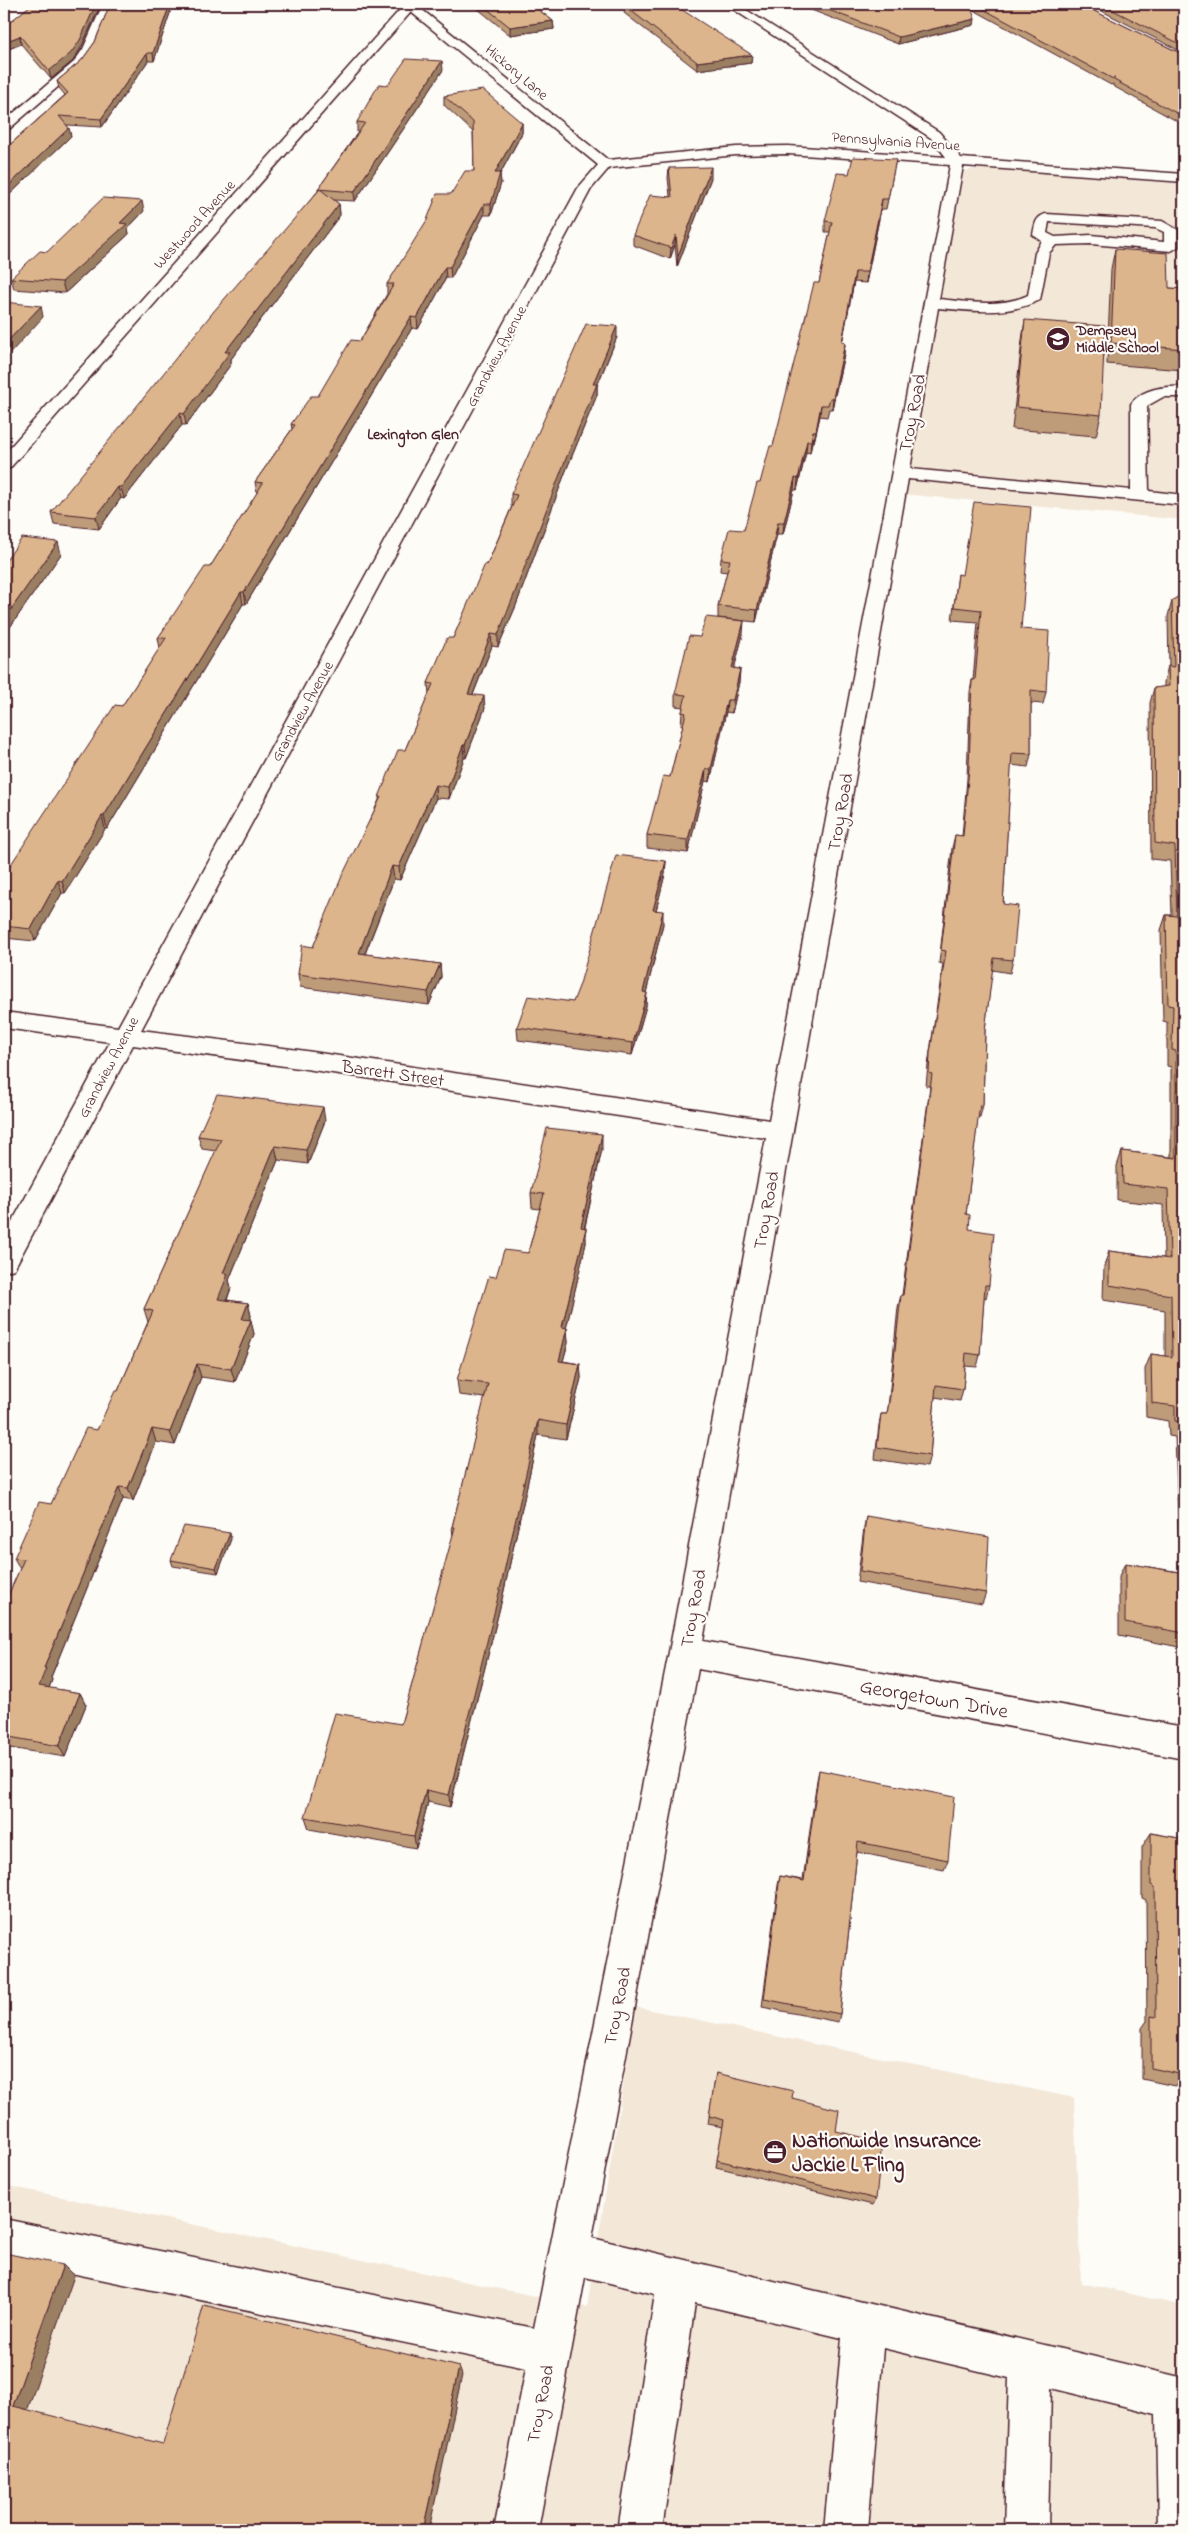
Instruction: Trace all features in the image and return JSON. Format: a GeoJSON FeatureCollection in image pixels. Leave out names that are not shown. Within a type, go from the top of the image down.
{"type":"FeatureCollection","features":[{"type":"Feature","properties":{"kind":"street"},"geometry":{"type":"LineString","coordinates":[[4,127],[78,64],[89,49],[108,4]]}},
{"type":"Feature","properties":{"kind":"street"},"geometry":{"type":"LineString","coordinates":[[730,4],[935,135],[957,162]]}},
{"type":"Feature","properties":{"kind":"street","name":"Hickory Lane"},"geometry":{"type":"LineString","coordinates":[[410,5],[605,164]]}},
{"type":"Feature","properties":{"kind":"street","name":"Westwood Avenue"},"geometry":{"type":"LineString","coordinates":[[4,464],[410,5]]}},
{"type":"Feature","properties":{"kind":"street","name":"Pennsylvania Avenue"},"geometry":{"type":"LineString","coordinates":[[605,164],[758,150],[1184,178]]}},
{"type":"Feature","properties":{"kind":"street","name":"Troy Road"},"geometry":{"type":"LineString","coordinates":[[516,2530],[684,1652],[781,1131],[900,473],[933,303],[957,162]]}},
{"type":"Feature","properties":{"kind":"street","name":"Grandview Avenue"},"geometry":{"type":"LineString","coordinates":[[4,1262],[124,1036],[455,432],[585,188],[605,164]]}},
{"type":"Feature","properties":{"kind":"street"},"geometry":{"type":"LineString","coordinates":[[933,303],[998,308],[1025,303],[1035,297],[1044,246],[1052,242],[1078,239],[1170,246],[1177,242],[1171,230],[1157,224],[1058,217],[1046,218],[1042,222],[1040,235],[1052,242]]}},
{"type":"Feature","properties":{"kind":"street"},"geometry":{"type":"LineString","coordinates":[[1140,496],[1139,404],[1150,396],[1170,390],[1184,392]]}},
{"type":"Feature","properties":{"kind":"street"},"geometry":{"type":"LineString","coordinates":[[900,473],[1184,500]]}},
{"type":"Feature","properties":{"kind":"street","name":"Barrett Street"},"geometry":{"type":"LineString","coordinates":[[4,1020],[299,1059],[781,1131]]}},
{"type":"Feature","properties":{"kind":"street","name":"Georgetown Drive"},"geometry":{"type":"LineString","coordinates":[[684,1652],[1184,1743]]}},
{"type":"Feature","properties":{"kind":"street"},"geometry":{"type":"LineString","coordinates":[[4,2239],[550,2352]]}},
{"type":"Feature","properties":{"kind":"street"},"geometry":{"type":"LineString","coordinates":[[569,2253],[1181,2399],[1180,2530]]}},
{"type":"Feature","properties":{"kind":"street"},"geometry":{"type":"LineString","coordinates":[[640,2530],[678,2279]]}},
{"type":"Feature","properties":{"kind":"street"},"geometry":{"type":"LineString","coordinates":[[846,2530],[864,2324]]}},
{"type":"Feature","properties":{"kind":"street"},"geometry":{"type":"LineString","coordinates":[[1026,2530],[1030,2362]]}},
{"type":"Feature","properties":{"kind":"shaded area","name":"Dempsey Middle School"},"geometry":{"type":"Polygon","coordinates":[[[981,168],[1184,184],[1184,520],[901,494],[964,171],[981,168]]]}},
{"type":"Feature","properties":{"kind":"shaded area"},"geometry":{"type":"Polygon","coordinates":[[[636,2007],[1074,2098],[1081,2283],[1184,2306],[1184,2530],[4,2530],[4,2185],[587,2307],[636,2007]]]}},
{"type":"Feature","properties":{"kind":"building"},"geometry":{"type":"Polygon","coordinates":[[[32,4],[96,4],[80,40],[71,53],[49,71],[20,36],[4,42],[4,27],[32,4]]]}},
{"type":"Feature","properties":{"kind":"building"},"geometry":{"type":"Polygon","coordinates":[[[110,4],[170,4],[153,53],[147,53],[101,119],[59,116],[69,128],[4,190],[4,150],[68,93],[57,81],[82,60],[95,42],[110,4]]]}},
{"type":"Feature","properties":{"kind":"building"},"geometry":{"type":"Polygon","coordinates":[[[481,4],[531,4],[553,21],[510,27],[481,4]]]}},
{"type":"Feature","properties":{"kind":"building"},"geometry":{"type":"Polygon","coordinates":[[[673,4],[752,55],[697,62],[625,6],[673,4]]]}},
{"type":"Feature","properties":{"kind":"building"},"geometry":{"type":"Polygon","coordinates":[[[813,4],[970,4],[975,19],[899,37],[813,4]]]}},
{"type":"Feature","properties":{"kind":"building"},"geometry":{"type":"Polygon","coordinates":[[[974,4],[1080,4],[1184,55],[1184,117],[1114,80],[1114,77],[1113,79],[974,4]]]}},
{"type":"Feature","properties":{"kind":"building"},"geometry":{"type":"Polygon","coordinates":[[[1101,4],[1184,4],[1184,46],[1101,4]]]}},
{"type":"Feature","properties":{"kind":"building"},"geometry":{"type":"Polygon","coordinates":[[[406,59],[442,61],[354,192],[318,189],[365,123],[357,122],[379,84],[388,85],[406,59]]]}},
{"type":"Feature","properties":{"kind":"building"},"geometry":{"type":"Polygon","coordinates":[[[483,90],[522,123],[495,173],[500,173],[491,204],[484,204],[450,267],[445,267],[417,318],[411,317],[244,592],[241,592],[104,816],[102,816],[62,881],[58,880],[31,929],[4,926],[4,875],[115,705],[122,706],[166,638],[158,638],[205,567],[210,567],[263,483],[255,482],[295,425],[291,424],[311,396],[318,396],[351,340],[360,341],[394,284],[387,284],[427,220],[437,194],[451,194],[465,171],[474,171],[473,122],[444,96],[483,90]]]}},
{"type":"Feature","properties":{"kind":"building"},"geometry":{"type":"Polygon","coordinates":[[[853,157],[896,159],[888,199],[882,199],[867,272],[855,272],[842,342],[845,343],[833,398],[830,398],[828,405],[821,405],[816,431],[813,431],[811,441],[807,441],[798,479],[795,478],[784,522],[778,522],[757,610],[718,606],[730,560],[721,559],[729,529],[744,530],[757,483],[760,483],[770,446],[773,446],[814,283],[819,283],[832,222],[825,221],[837,173],[849,174],[853,157]]]}},
{"type":"Feature","properties":{"kind":"building"},"geometry":{"type":"Polygon","coordinates":[[[711,167],[678,256],[676,235],[671,248],[633,235],[650,195],[672,197],[669,168],[711,167]]]}},
{"type":"Feature","properties":{"kind":"building"},"geometry":{"type":"Polygon","coordinates":[[[320,189],[339,204],[225,352],[230,352],[184,414],[180,413],[121,487],[118,487],[96,517],[51,512],[214,311],[320,189]]]}},
{"type":"Feature","properties":{"kind":"building"},"geometry":{"type":"Polygon","coordinates":[[[103,198],[142,201],[120,223],[127,224],[62,282],[11,278],[40,251],[47,252],[103,198]]]}},
{"type":"Feature","properties":{"kind":"building"},"geometry":{"type":"Polygon","coordinates":[[[1115,249],[1168,253],[1169,288],[1184,289],[1184,349],[1111,343],[1115,249]]]}},
{"type":"Feature","properties":{"kind":"building"},"geometry":{"type":"Polygon","coordinates":[[[4,302],[41,306],[4,345],[4,302]]]}},
{"type":"Feature","properties":{"kind":"building"},"geometry":{"type":"Polygon","coordinates":[[[1025,320],[1105,326],[1101,415],[1016,407],[1025,320]]]}},
{"type":"Feature","properties":{"kind":"building"},"geometry":{"type":"Polygon","coordinates":[[[586,324],[617,326],[593,384],[597,384],[565,461],[498,635],[491,634],[468,694],[484,696],[465,745],[463,745],[448,787],[435,785],[399,867],[392,866],[359,953],[440,964],[428,992],[298,974],[302,945],[313,947],[342,876],[381,797],[379,797],[398,750],[405,750],[433,684],[428,683],[447,638],[453,638],[485,564],[487,565],[517,495],[511,494],[586,324]]]}},
{"type":"Feature","properties":{"kind":"building"},"geometry":{"type":"Polygon","coordinates":[[[974,502],[1031,507],[1021,629],[1049,631],[1046,692],[1031,690],[1031,754],[1012,753],[1003,904],[1018,906],[1013,960],[994,958],[985,1030],[983,1105],[980,1104],[966,1214],[970,1215],[969,1229],[994,1233],[989,1285],[985,1285],[980,1355],[966,1353],[963,1389],[936,1385],[930,1456],[877,1447],[881,1414],[887,1414],[890,1396],[901,1295],[903,1295],[932,1074],[929,1073],[930,1053],[946,951],[941,950],[955,835],[963,836],[969,767],[972,680],[975,680],[981,610],[954,607],[958,574],[962,575],[974,502]]]}},
{"type":"Feature","properties":{"kind":"building"},"geometry":{"type":"Polygon","coordinates":[[[22,538],[58,542],[5,618],[4,563],[22,538]]]}},
{"type":"Feature","properties":{"kind":"building"},"geometry":{"type":"Polygon","coordinates":[[[1184,592],[1184,632],[1176,638],[1184,639],[1184,1491],[1182,1422],[1175,1421],[1175,1406],[1152,1403],[1151,1354],[1172,1357],[1171,1295],[1109,1285],[1109,1251],[1170,1259],[1168,1189],[1123,1184],[1122,1151],[1176,1158],[1176,1051],[1172,1050],[1173,1006],[1168,1005],[1166,915],[1177,916],[1175,846],[1155,843],[1154,688],[1169,686],[1168,666],[1174,667],[1172,601],[1184,592]]]}},
{"type":"Feature","properties":{"kind":"building"},"geometry":{"type":"Polygon","coordinates":[[[706,617],[744,621],[732,668],[740,669],[733,700],[727,700],[711,769],[706,769],[688,840],[647,835],[663,776],[670,777],[686,713],[682,712],[686,695],[675,694],[689,636],[700,637],[706,617]]]}},
{"type":"Feature","properties":{"kind":"building"},"geometry":{"type":"Polygon","coordinates":[[[616,855],[666,861],[653,910],[663,911],[643,992],[647,993],[633,1043],[517,1027],[528,996],[573,1002],[580,984],[616,855]]]}},
{"type":"Feature","properties":{"kind":"building"},"geometry":{"type":"Polygon","coordinates":[[[217,1094],[323,1107],[306,1150],[275,1146],[223,1273],[228,1274],[218,1299],[248,1303],[242,1319],[251,1320],[231,1369],[197,1364],[170,1432],[152,1429],[128,1488],[119,1487],[44,1668],[46,1668],[39,1686],[80,1693],[59,1746],[4,1736],[4,1605],[24,1559],[14,1558],[39,1502],[51,1504],[86,1428],[97,1430],[115,1391],[118,1391],[153,1311],[144,1309],[221,1139],[198,1136],[217,1094]]]}},
{"type":"Feature","properties":{"kind":"building"},"geometry":{"type":"Polygon","coordinates":[[[547,1128],[602,1134],[581,1227],[586,1228],[562,1327],[567,1328],[559,1361],[580,1364],[566,1425],[538,1420],[502,1581],[449,1795],[426,1790],[414,1836],[305,1817],[335,1713],[401,1724],[455,1527],[452,1527],[488,1384],[457,1380],[489,1276],[496,1277],[504,1250],[528,1253],[544,1194],[531,1193],[547,1128]]]}},
{"type":"Feature","properties":{"kind":"building"},"geometry":{"type":"Polygon","coordinates":[[[866,1516],[989,1537],[986,1593],[860,1571],[866,1516]]]}},
{"type":"Feature","properties":{"kind":"building"},"geometry":{"type":"Polygon","coordinates":[[[184,1526],[230,1533],[216,1568],[171,1560],[184,1526]]]}},
{"type":"Feature","properties":{"kind":"building"},"geometry":{"type":"Polygon","coordinates":[[[1125,1563],[1184,1573],[1184,1633],[1125,1622],[1125,1563]]]}},
{"type":"Feature","properties":{"kind":"building"},"geometry":{"type":"Polygon","coordinates":[[[819,1770],[954,1797],[948,1860],[858,1842],[840,2014],[764,1999],[780,1876],[804,1881],[819,1770]]]}},
{"type":"Feature","properties":{"kind":"building"},"geometry":{"type":"Polygon","coordinates":[[[1151,1833],[1184,1839],[1184,2075],[1151,2068],[1151,2016],[1156,2017],[1155,1887],[1151,1885],[1151,1833]]]}},
{"type":"Feature","properties":{"kind":"building"},"geometry":{"type":"Polygon","coordinates":[[[716,2073],[793,2091],[792,2098],[839,2110],[836,2131],[882,2142],[876,2199],[717,2160],[724,2120],[709,2116],[716,2073]]]}},
{"type":"Feature","properties":{"kind":"building"},"geometry":{"type":"Polygon","coordinates":[[[4,2253],[63,2265],[13,2406],[163,2444],[204,2305],[459,2367],[423,2530],[4,2530],[4,2253]]]}},
{"type":"Feature","properties":{"kind":"place","name":"Dempsey Middle School"},"geometry":{"type":"Point","coordinates":[1058,339]}},
{"type":"Feature","properties":{"kind":"place","name":"Nationwide Insurance: Jackie L Fling"},"geometry":{"type":"Point","coordinates":[775,2152]}},
{"type":"Feature","properties":{"kind":"district","name":"Lexington Glen"},"geometry":{"type":"Point","coordinates":[413,433]}}]}
